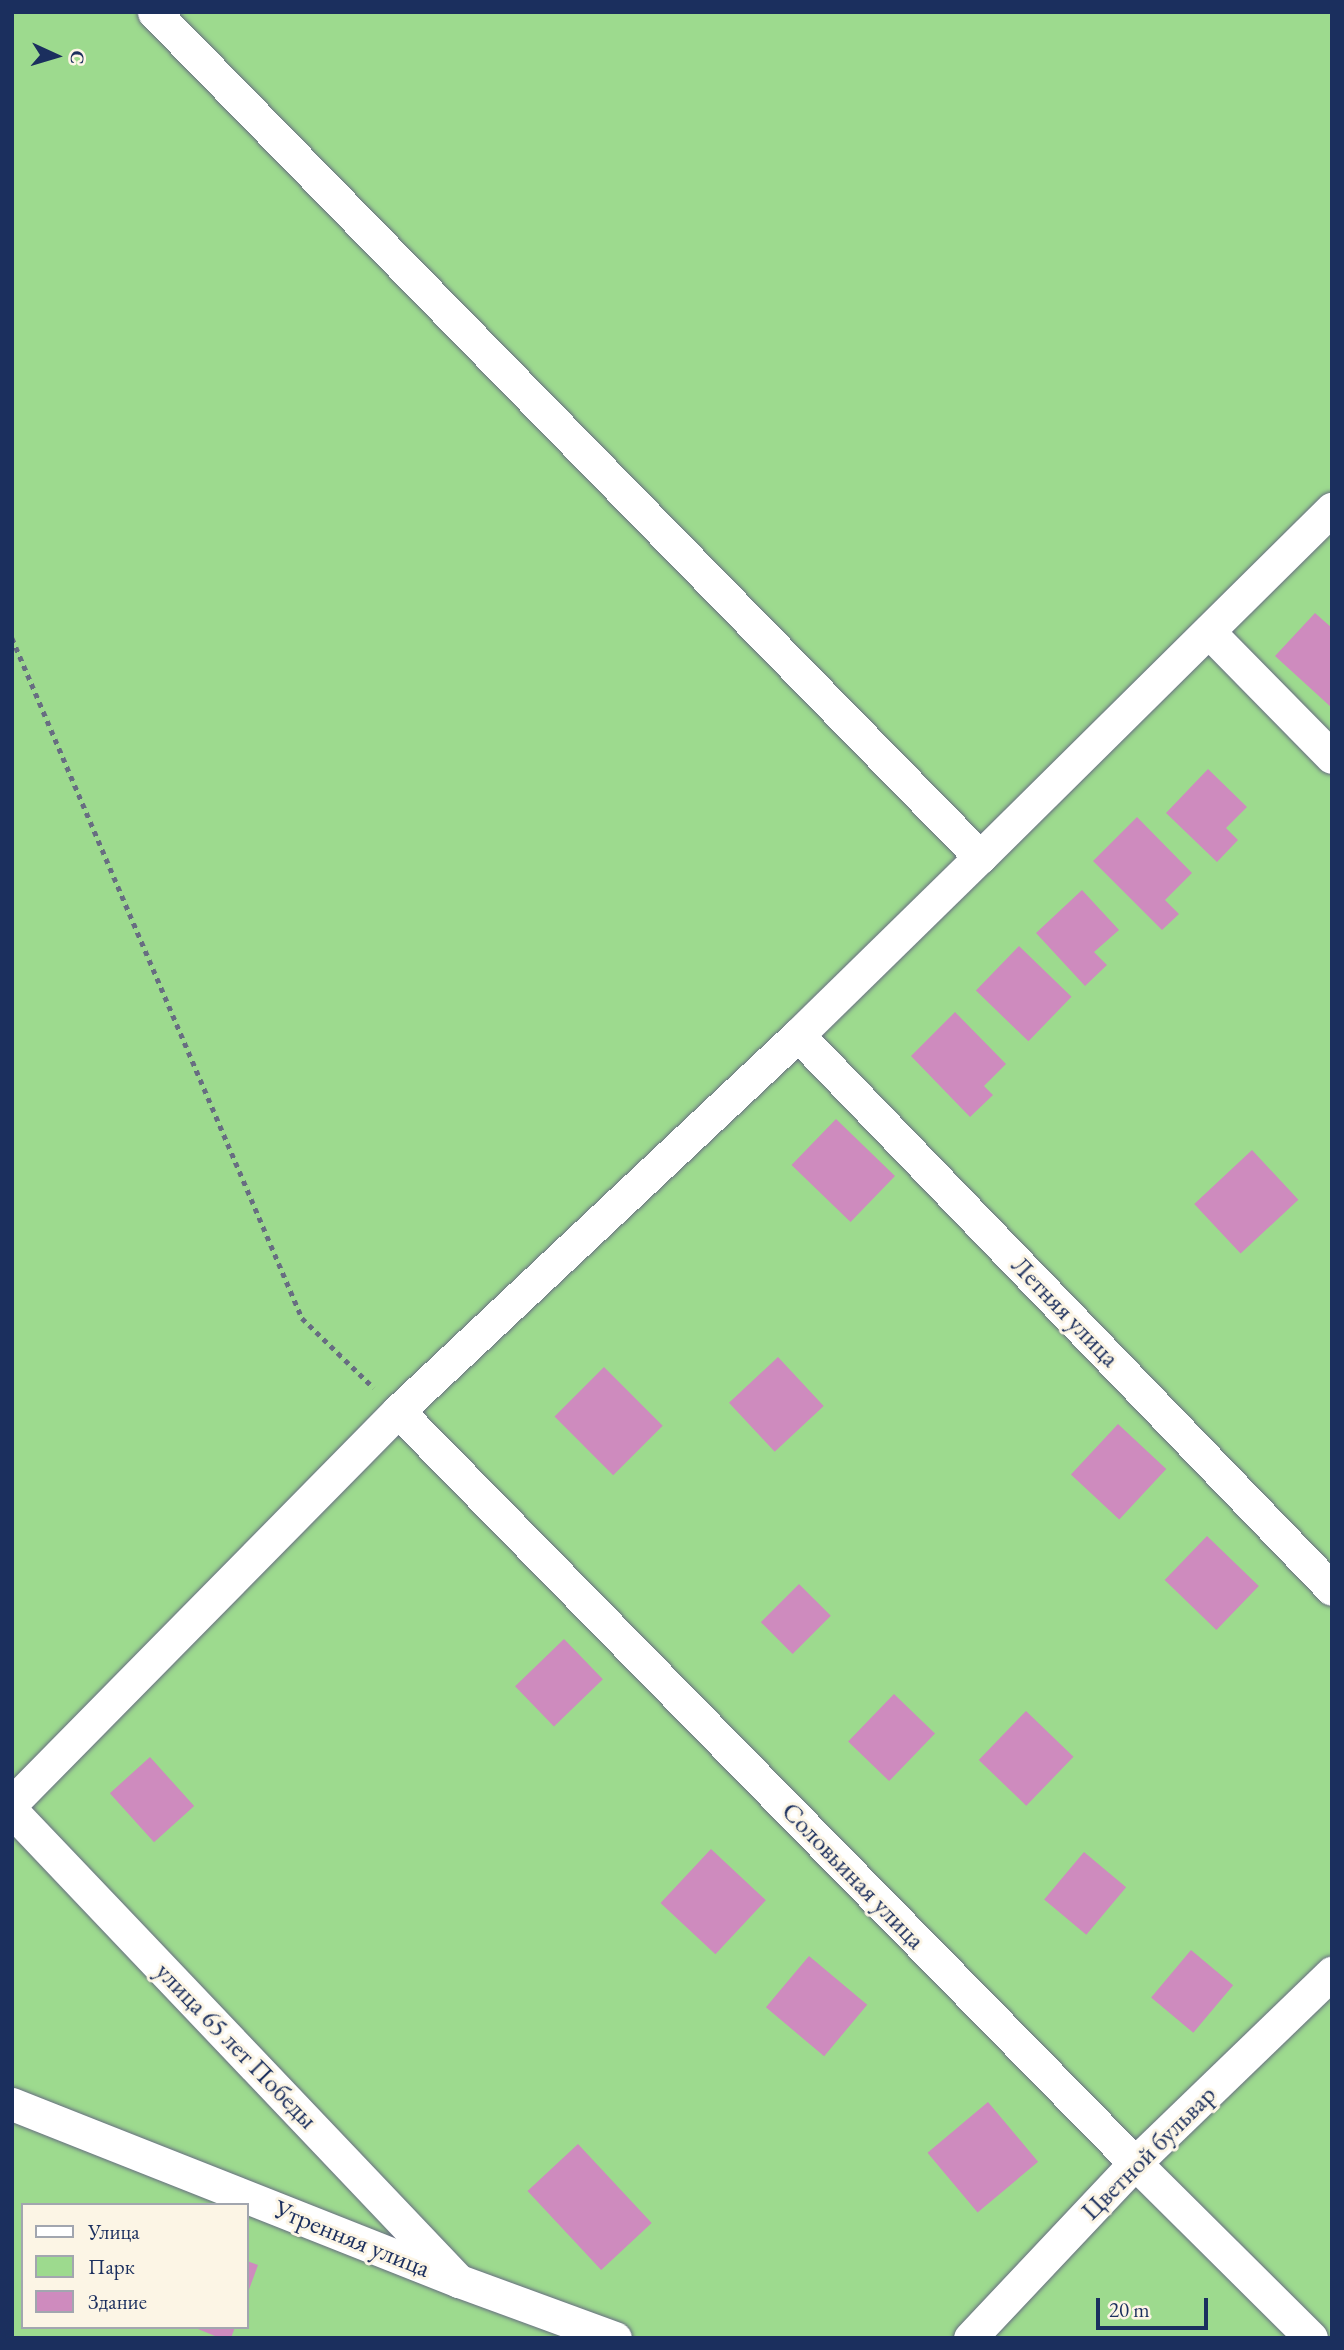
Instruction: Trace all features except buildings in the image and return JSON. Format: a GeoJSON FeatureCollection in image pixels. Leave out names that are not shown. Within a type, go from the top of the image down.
{"type":"FeatureCollection","features":[{"type":"Feature","properties":{"kind":"street"},"geometry":{"type":"LineString","coordinates":[[154,12],[980,857]]}},
{"type":"Feature","properties":{"kind":"street"},"geometry":{"type":"LineString","coordinates":[[12,1803],[398,1411],[798,1035],[1332,509]]}},
{"type":"Feature","properties":{"kind":"street"},"geometry":{"type":"LineString","coordinates":[[1209,632],[1332,757]]}},
{"type":"Feature","properties":{"kind":"street","name":"Летняя улица"},"geometry":{"type":"LineString","coordinates":[[798,1035],[1332,1589]]}},
{"type":"Feature","properties":{"kind":"street","name":"Соловьиная улица"},"geometry":{"type":"LineString","coordinates":[[398,1411],[1135,2163],[1311,2338]]}},
{"type":"Feature","properties":{"kind":"street","name":"улица 65 лет Победы"},"geometry":{"type":"LineString","coordinates":[[12,1811],[459,2281]]}},
{"type":"Feature","properties":{"kind":"street","name":"Цветной бульвар"},"geometry":{"type":"LineString","coordinates":[[970,2338],[1135,2163],[1332,1973]]}},
{"type":"Feature","properties":{"kind":"street","name":"Утренняя улица"},"geometry":{"type":"LineString","coordinates":[[12,2104],[459,2281],[615,2338]]}},
{"type":"Feature","properties":{"kind":"path"},"geometry":{"type":"LineString","coordinates":[[12,638],[302,1318],[398,1411]]}},
{"type":"Feature","properties":{"kind":"green space"},"geometry":{"type":"Polygon","coordinates":[[[12,12],[1332,12],[1332,2338],[12,2338],[12,12]]]}}]}
